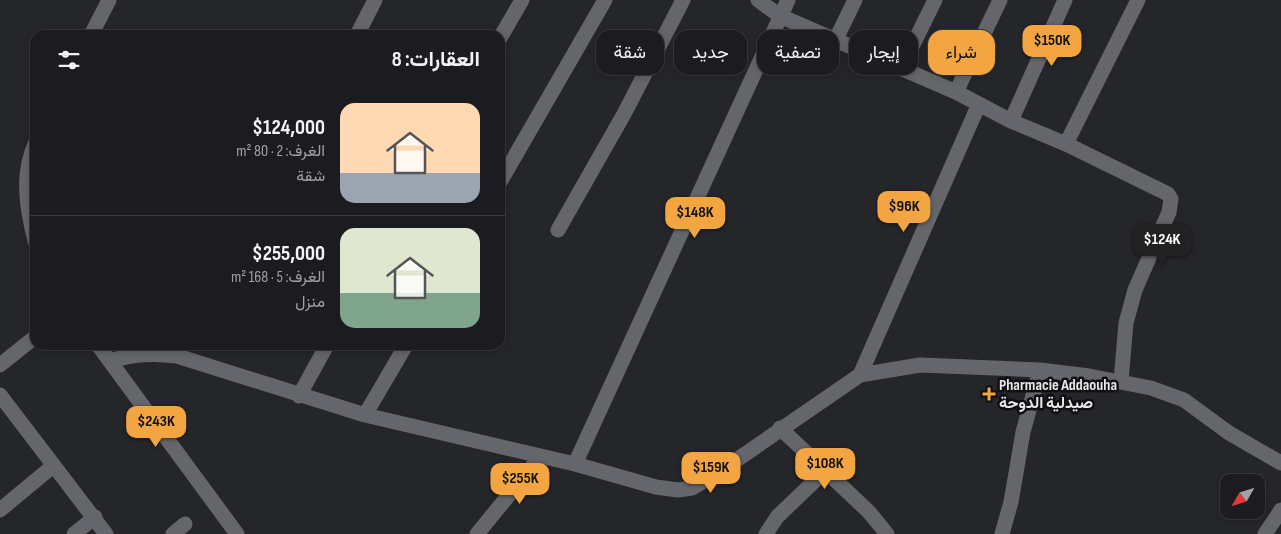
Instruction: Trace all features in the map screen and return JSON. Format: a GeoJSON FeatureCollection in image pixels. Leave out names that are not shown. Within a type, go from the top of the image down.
{"type":"FeatureCollection","features":[{"type":"Feature","properties":{"kind":"street"},"geometry":{"type":"LineString","coordinates":[[94,30],[110,0]]}},
{"type":"Feature","properties":{"kind":"street"},"geometry":{"type":"LineString","coordinates":[[360,30],[375,0]]}},
{"type":"Feature","properties":{"kind":"street"},"geometry":{"type":"LineString","coordinates":[[505,30],[522,0]]}},
{"type":"Feature","properties":{"kind":"street"},"geometry":{"type":"LineString","coordinates":[[505,173],[606,0]]}},
{"type":"Feature","properties":{"kind":"street"},"geometry":{"type":"LineString","coordinates":[[558,230],[624,114],[683,0]]}},
{"type":"Feature","properties":{"kind":"street"},"geometry":{"type":"LineString","coordinates":[[758,0],[780,16],[811,30]]}},
{"type":"Feature","properties":{"kind":"street"},"geometry":{"type":"LineString","coordinates":[[575,464],[788,0]]}},
{"type":"Feature","properties":{"kind":"street"},"geometry":{"type":"LineString","coordinates":[[839,33],[856,0]]}},
{"type":"Feature","properties":{"kind":"street"},"geometry":{"type":"LineString","coordinates":[[918,34],[935,0]]}},
{"type":"Feature","properties":{"kind":"street"},"geometry":{"type":"LineString","coordinates":[[956,92],[1000,0]]}},
{"type":"Feature","properties":{"kind":"street"},"geometry":{"type":"LineString","coordinates":[[1011,121],[1066,0]]}},
{"type":"Feature","properties":{"kind":"street"},"geometry":{"type":"LineString","coordinates":[[1066,144],[1138,0]]}},
{"type":"Feature","properties":{"kind":"street"},"geometry":{"type":"LineString","coordinates":[[915,75],[956,92],[1011,121],[1066,144],[1168,194],[1171,199],[1169,212],[1135,290],[1126,323],[1121,381]]}},
{"type":"Feature","properties":{"kind":"street"},"geometry":{"type":"LineString","coordinates":[[860,375],[978,104]]}},
{"type":"Feature","properties":{"kind":"street"},"geometry":{"type":"LineString","coordinates":[[30,155],[28,160],[27,192],[30,221]]}},
{"type":"Feature","properties":{"kind":"street"},"geometry":{"type":"LineString","coordinates":[[0,365],[30,341]]}},
{"type":"Feature","properties":{"kind":"street"},"geometry":{"type":"LineString","coordinates":[[102,350],[237,534]]}},
{"type":"Feature","properties":{"kind":"street"},"geometry":{"type":"LineString","coordinates":[[110,361],[130,355],[180,350],[299,396],[365,415],[575,464],[656,487],[678,490],[692,488],[719,472],[780,428],[860,375],[920,365],[1040,370],[1121,381],[1151,388],[1184,400],[1229,433],[1281,463]]}},
{"type":"Feature","properties":{"kind":"street"},"geometry":{"type":"LineString","coordinates":[[299,396],[324,350]]}},
{"type":"Feature","properties":{"kind":"street"},"geometry":{"type":"LineString","coordinates":[[365,415],[403,350]]}},
{"type":"Feature","properties":{"kind":"street"},"geometry":{"type":"LineString","coordinates":[[1002,534],[1011,502],[1023,432],[1040,370]]}},
{"type":"Feature","properties":{"kind":"street"},"geometry":{"type":"LineString","coordinates":[[0,395],[5,412],[53,466],[95,517],[106,534]]}},
{"type":"Feature","properties":{"kind":"street"},"geometry":{"type":"LineString","coordinates":[[780,428],[869,512],[888,534]]}},
{"type":"Feature","properties":{"kind":"street"},"geometry":{"type":"LineString","coordinates":[[477,534],[540,457]]}},
{"type":"Feature","properties":{"kind":"street"},"geometry":{"type":"LineString","coordinates":[[0,510],[53,466]]}},
{"type":"Feature","properties":{"kind":"street"},"geometry":{"type":"LineString","coordinates":[[766,534],[778,517],[826,470]]}},
{"type":"Feature","properties":{"kind":"street"},"geometry":{"type":"LineString","coordinates":[[1265,534],[1281,510]]}},
{"type":"Feature","properties":{"kind":"street"},"geometry":{"type":"LineString","coordinates":[[74,534],[95,517]]}},
{"type":"Feature","properties":{"kind":"street"},"geometry":{"type":"LineString","coordinates":[[173,534],[185,524]]}},
{"type":"Feature","properties":{"kind":"place","name":"Pharmacie Addaouha صيدلية الدوحة"},"geometry":{"type":"Point","coordinates":[989,394]}}]}
